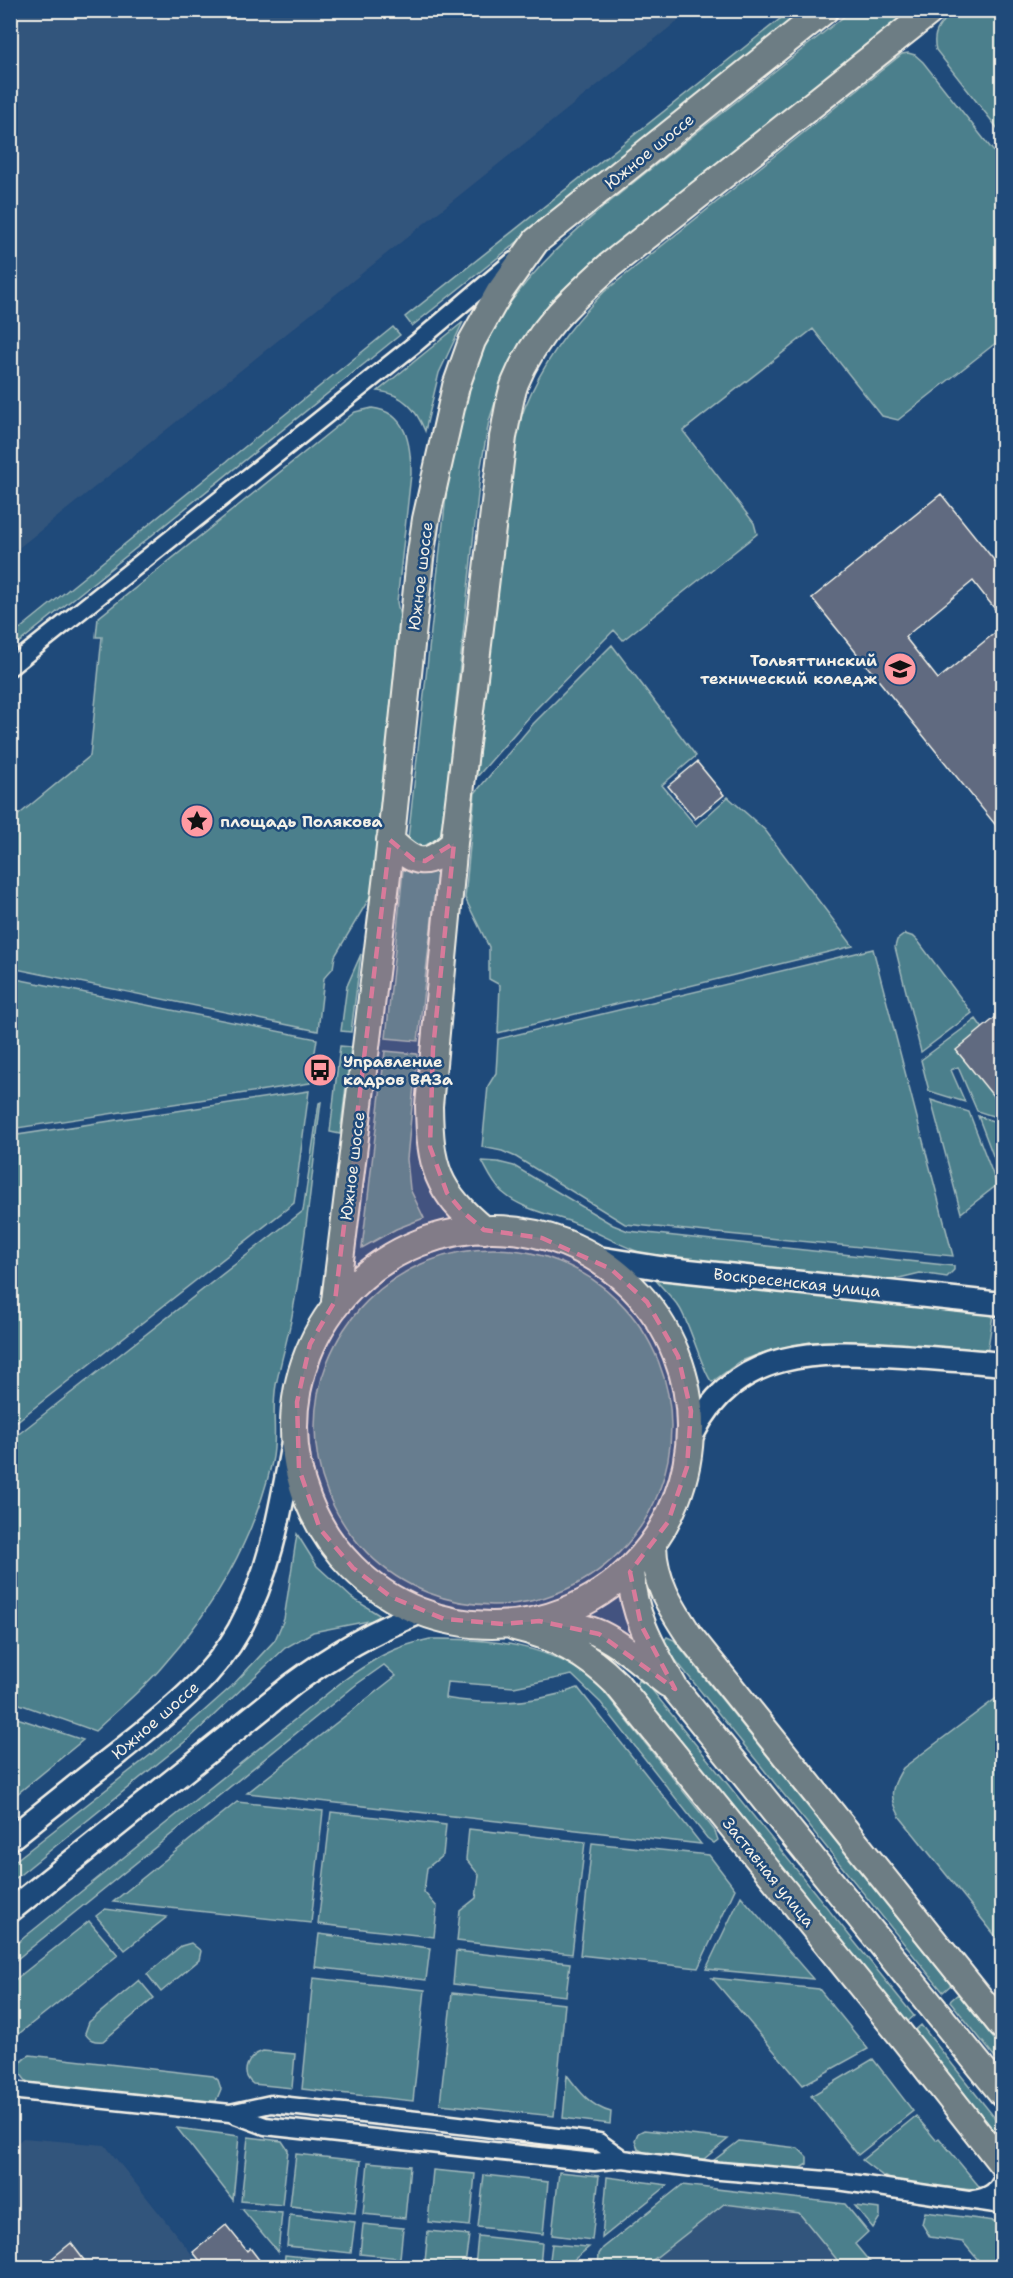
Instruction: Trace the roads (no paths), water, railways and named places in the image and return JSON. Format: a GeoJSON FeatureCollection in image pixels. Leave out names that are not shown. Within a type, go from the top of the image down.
{"type":"FeatureCollection","features":[{"type":"Feature","properties":{"kind":"main road","name":"Южное шоссе"},"geometry":{"type":"LineString","coordinates":[[335,1301],[390,840],[420,559],[426,519],[456,386],[472,341],[499,293],[536,241],[825,10]]}},
{"type":"Feature","properties":{"kind":"main road"},"geometry":{"type":"LineString","coordinates":[[484,1230],[462,1212],[447,1192],[436,1170],[430,1147],[429,1106],[454,843],[503,437],[515,384],[540,335],[573,298],[609,266],[932,10]]}},
{"type":"Feature","properties":{"kind":"main road"},"geometry":{"type":"LineString","coordinates":[[390,840],[414,860],[425,861],[439,856],[454,843]]}},
{"type":"Feature","properties":{"kind":"main road"},"geometry":{"type":"LineString","coordinates":[[484,1230],[542,1238],[592,1257],[629,1284],[647,1302],[678,1356],[686,1383],[692,1435],[679,1497],[668,1522],[653,1546],[630,1572],[600,1595],[571,1611],[539,1620],[503,1624],[444,1619],[421,1612],[369,1583],[337,1551],[321,1528],[308,1501],[299,1469],[295,1432],[300,1383],[310,1344],[321,1321],[335,1301],[366,1271],[423,1240],[451,1233],[484,1230]]}},
{"type":"Feature","properties":{"kind":"main road","name":"Воскресенская улица"},"geometry":{"type":"LineString","coordinates":[[592,1257],[660,1268],[1002,1304]]}},
{"type":"Feature","properties":{"kind":"main road"},"geometry":{"type":"LineString","coordinates":[[692,1435],[701,1417],[727,1389],[747,1374],[788,1358],[818,1353],[845,1352],[1002,1364]]}},
{"type":"Feature","properties":{"kind":"main road","name":"Южное шоссе"},"geometry":{"type":"LineString","coordinates":[[10,1839],[168,1713],[196,1686],[233,1639],[259,1587],[274,1540],[295,1432]]}},
{"type":"Feature","properties":{"kind":"main road"},"geometry":{"type":"LineString","coordinates":[[653,1546],[654,1562],[660,1585],[689,1635],[1002,2026]]}},
{"type":"Feature","properties":{"kind":"main road"},"geometry":{"type":"LineString","coordinates":[[630,1572],[633,1598],[642,1625],[675,1689],[1002,2093]]}},
{"type":"Feature","properties":{"kind":"main road"},"geometry":{"type":"LineString","coordinates":[[10,1911],[321,1664],[360,1639],[421,1612]]}},
{"type":"Feature","properties":{"kind":"main road"},"geometry":{"type":"LineString","coordinates":[[539,1620],[599,1634],[620,1646],[675,1689]]}},
{"type":"Feature","properties":{"kind":"main road","name":"Заставная улица"},"geometry":{"type":"LineString","coordinates":[[503,1624],[536,1632],[587,1656],[616,1683],[900,2034],[1002,2164]]}},
{"type":"Feature","properties":{"kind":"street"},"geometry":{"type":"LineString","coordinates":[[10,667],[340,404],[536,241]]}},
{"type":"Feature","properties":{"kind":"street"},"geometry":{"type":"LineString","coordinates":[[10,2090],[230,2113],[271,2104],[438,2123],[599,2142],[623,2159],[709,2170],[838,2181],[1002,2205]]}},
{"type":"Feature","properties":{"kind":"street"},"geometry":{"type":"LineString","coordinates":[[969,2200],[991,2194],[1000,2186],[1002,2179]]}},
{"type":"Feature","properties":{"kind":"place","name":"Тольяттинский технический коледж"},"geometry":{"type":"Point","coordinates":[900,669]}},
{"type":"Feature","properties":{"kind":"place","name":"площадь Полякова"},"geometry":{"type":"Point","coordinates":[197,821]}},
{"type":"Feature","properties":{"kind":"place","name":"Управление кадров ВАЗа"},"geometry":{"type":"Point","coordinates":[320,1070]}}]}
